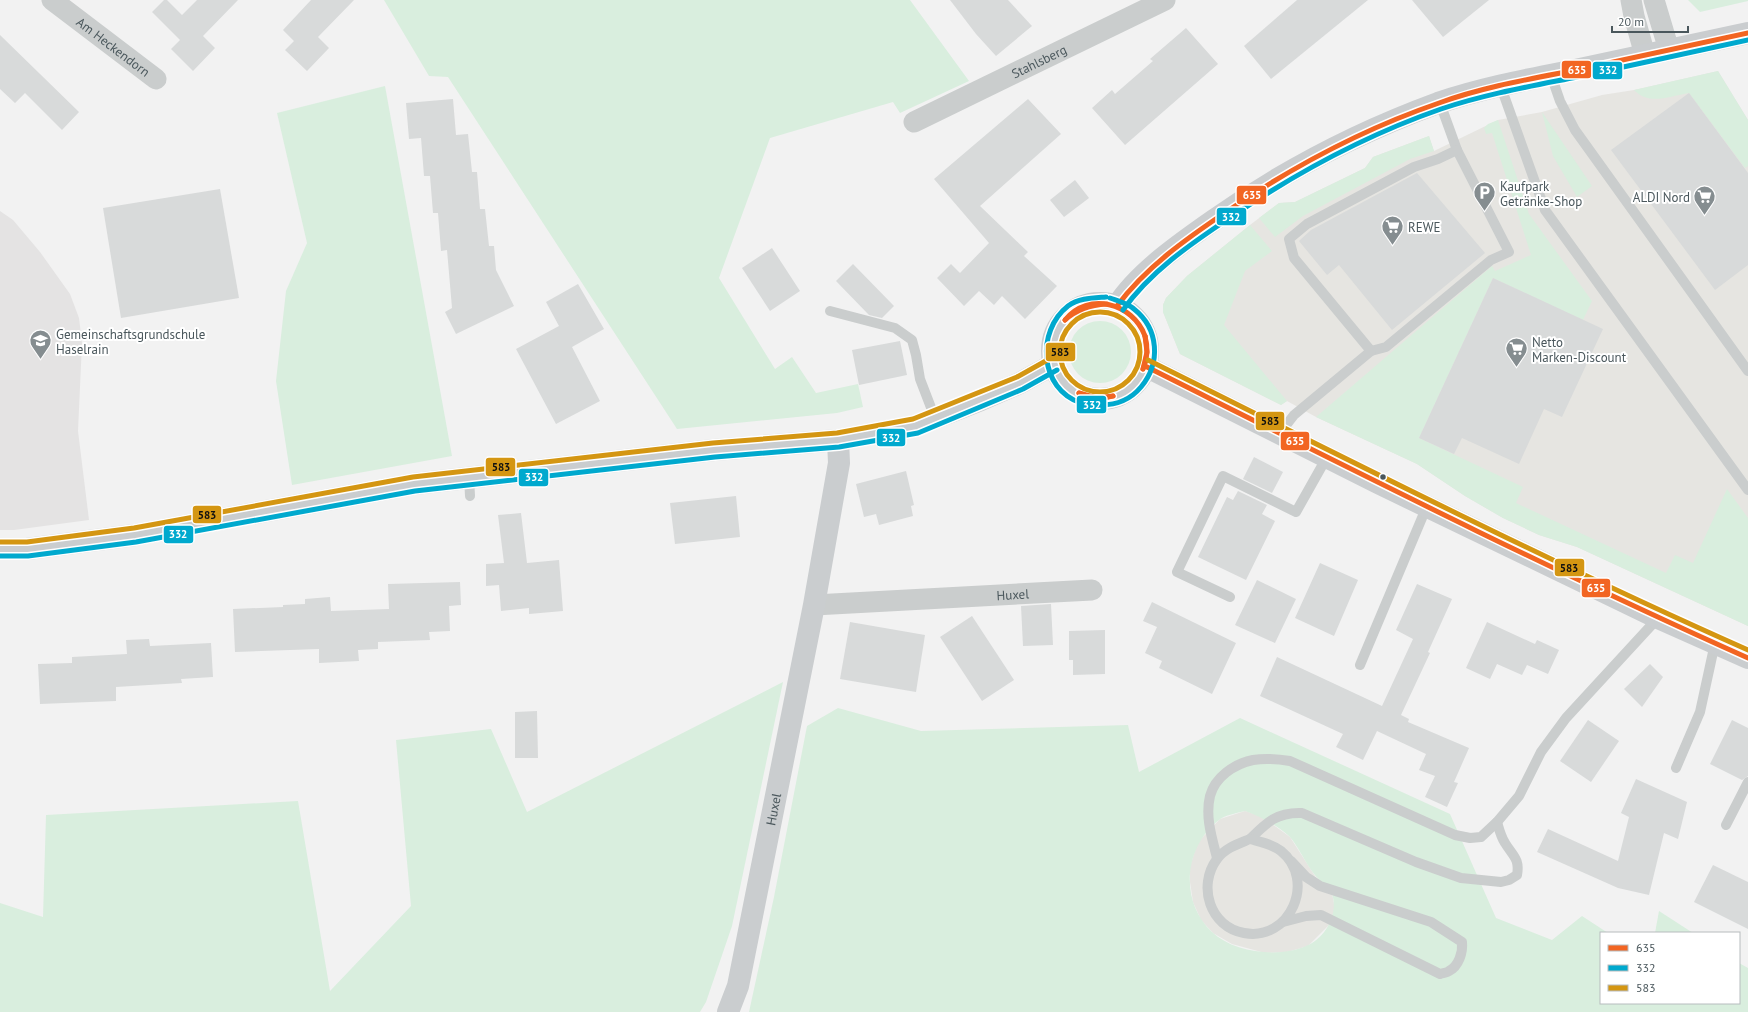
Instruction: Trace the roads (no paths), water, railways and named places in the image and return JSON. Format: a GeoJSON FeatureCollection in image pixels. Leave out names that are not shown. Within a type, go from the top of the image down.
{"type":"FeatureCollection","features":[{"type":"Feature","properties":{"kind":"main road"},"geometry":{"type":"LineString","coordinates":[[1117,306],[1122,298],[1155,265],[1192,235],[1243,199],[1296,167],[1366,131],[1440,103],[1501,87],[1748,33]]}},
{"type":"Feature","properties":{"kind":"main road"},"geometry":{"type":"LineString","coordinates":[[1096,304],[1117,306],[1132,316],[1143,330],[1147,348],[1145,366],[1140,377],[1133,386],[1123,393],[1111,398],[1099,399],[1087,397],[1071,389],[1059,376],[1052,354],[1053,343],[1058,328],[1068,316],[1086,306],[1096,304]]}},
{"type":"Feature","properties":{"kind":"main road"},"geometry":{"type":"LineString","coordinates":[[0,549],[27,549],[135,535],[414,484],[469,486],[714,450],[838,440],[915,426],[1020,383],[1054,364]]}},
{"type":"Feature","properties":{"kind":"main road"},"geometry":{"type":"LineString","coordinates":[[1145,366],[1327,457],[1658,618],[1748,658]]}},
{"type":"Feature","properties":{"kind":"main road","name":"Huxel"},"geometry":{"type":"LineString","coordinates":[[728,1012],[738,986],[814,605],[839,463],[838,440]]}},
{"type":"Feature","properties":{"kind":"street","name":"Am Heckendorn"},"geometry":{"type":"LineString","coordinates":[[52,0],[156,79]]}},
{"type":"Feature","properties":{"kind":"street","name":"Stahlsberg"},"geometry":{"type":"LineString","coordinates":[[914,122],[1164,0]]}},
{"type":"Feature","properties":{"kind":"street"},"geometry":{"type":"LineString","coordinates":[[1631,0],[1645,55]]}},
{"type":"Feature","properties":{"kind":"street"},"geometry":{"type":"LineString","coordinates":[[1654,0],[1669,50]]}},
{"type":"Feature","properties":{"kind":"street","name":"Huxel"},"geometry":{"type":"LineString","coordinates":[[814,605],[1092,590]]}},
{"type":"Feature","properties":{"kind":"lane"},"geometry":{"type":"LineString","coordinates":[[1551,75],[1560,101],[1575,130],[1748,370]]}},
{"type":"Feature","properties":{"kind":"lane"},"geometry":{"type":"LineString","coordinates":[[1501,87],[1544,210],[1748,490]]}},
{"type":"Feature","properties":{"kind":"lane"},"geometry":{"type":"LineString","coordinates":[[1280,433],[1294,415],[1371,351],[1386,347],[1491,260],[1509,252],[1457,150],[1440,103]]}},
{"type":"Feature","properties":{"kind":"lane"},"geometry":{"type":"LineString","coordinates":[[1371,351],[1294,258],[1289,239],[1307,224],[1414,167],[1438,159],[1457,150]]}},
{"type":"Feature","properties":{"kind":"lane"},"geometry":{"type":"LineString","coordinates":[[830,311],[895,328],[912,340],[920,379],[935,418]]}},
{"type":"Feature","properties":{"kind":"lane"},"geometry":{"type":"LineString","coordinates":[[1230,597],[1177,572],[1223,476],[1296,512],[1327,457]]}},
{"type":"Feature","properties":{"kind":"lane"},"geometry":{"type":"LineString","coordinates":[[1360,665],[1427,506]]}},
{"type":"Feature","properties":{"kind":"lane"},"geometry":{"type":"LineString","coordinates":[[1217,858],[1211,835],[1209,814],[1210,796],[1216,783],[1227,771],[1252,760],[1290,760],[1455,835],[1470,838],[1481,837],[1497,822],[1519,796],[1541,752],[1566,718],[1658,618]]}},
{"type":"Feature","properties":{"kind":"lane"},"geometry":{"type":"LineString","coordinates":[[1676,768],[1700,712],[1715,643]]}},
{"type":"Feature","properties":{"kind":"lane"},"geometry":{"type":"LineString","coordinates":[[1726,824],[1748,782]]}},
{"type":"Feature","properties":{"kind":"lane"},"geometry":{"type":"LineString","coordinates":[[1291,861],[1299,887],[1297,900],[1292,912],[1283,922],[1272,930],[1258,933],[1244,933],[1232,928],[1220,920],[1212,909],[1207,897],[1207,883],[1210,870],[1217,858],[1228,848],[1250,839],[1274,817],[1293,812],[1302,813],[1416,862],[1446,873],[1461,878],[1501,882],[1509,880],[1517,875],[1518,866],[1515,856],[1505,843],[1499,831],[1497,822]]}},
{"type":"Feature","properties":{"kind":"lane"},"geometry":{"type":"LineString","coordinates":[[1250,839],[1269,844],[1281,851],[1306,877],[1320,886],[1431,922],[1462,942],[1463,951],[1457,962],[1449,971],[1440,974],[1321,915],[1306,916],[1283,922]]}},
{"type":"Feature","properties":{"kind":"place","name":"Kaufpark Getränke-Shop"},"geometry":{"type":"Point","coordinates":[1485,212]}},
{"type":"Feature","properties":{"kind":"place","name":"ALDI Nord"},"geometry":{"type":"Point","coordinates":[1705,216]}},
{"type":"Feature","properties":{"kind":"place","name":"REWE"},"geometry":{"type":"Point","coordinates":[1392,246]}},
{"type":"Feature","properties":{"kind":"place","name":"Gemeinschaftsgrundschule Haselrain"},"geometry":{"type":"Point","coordinates":[40,360]}},
{"type":"Feature","properties":{"kind":"place","name":"Netto Marken-Discount"},"geometry":{"type":"Point","coordinates":[1517,368]}}]}
